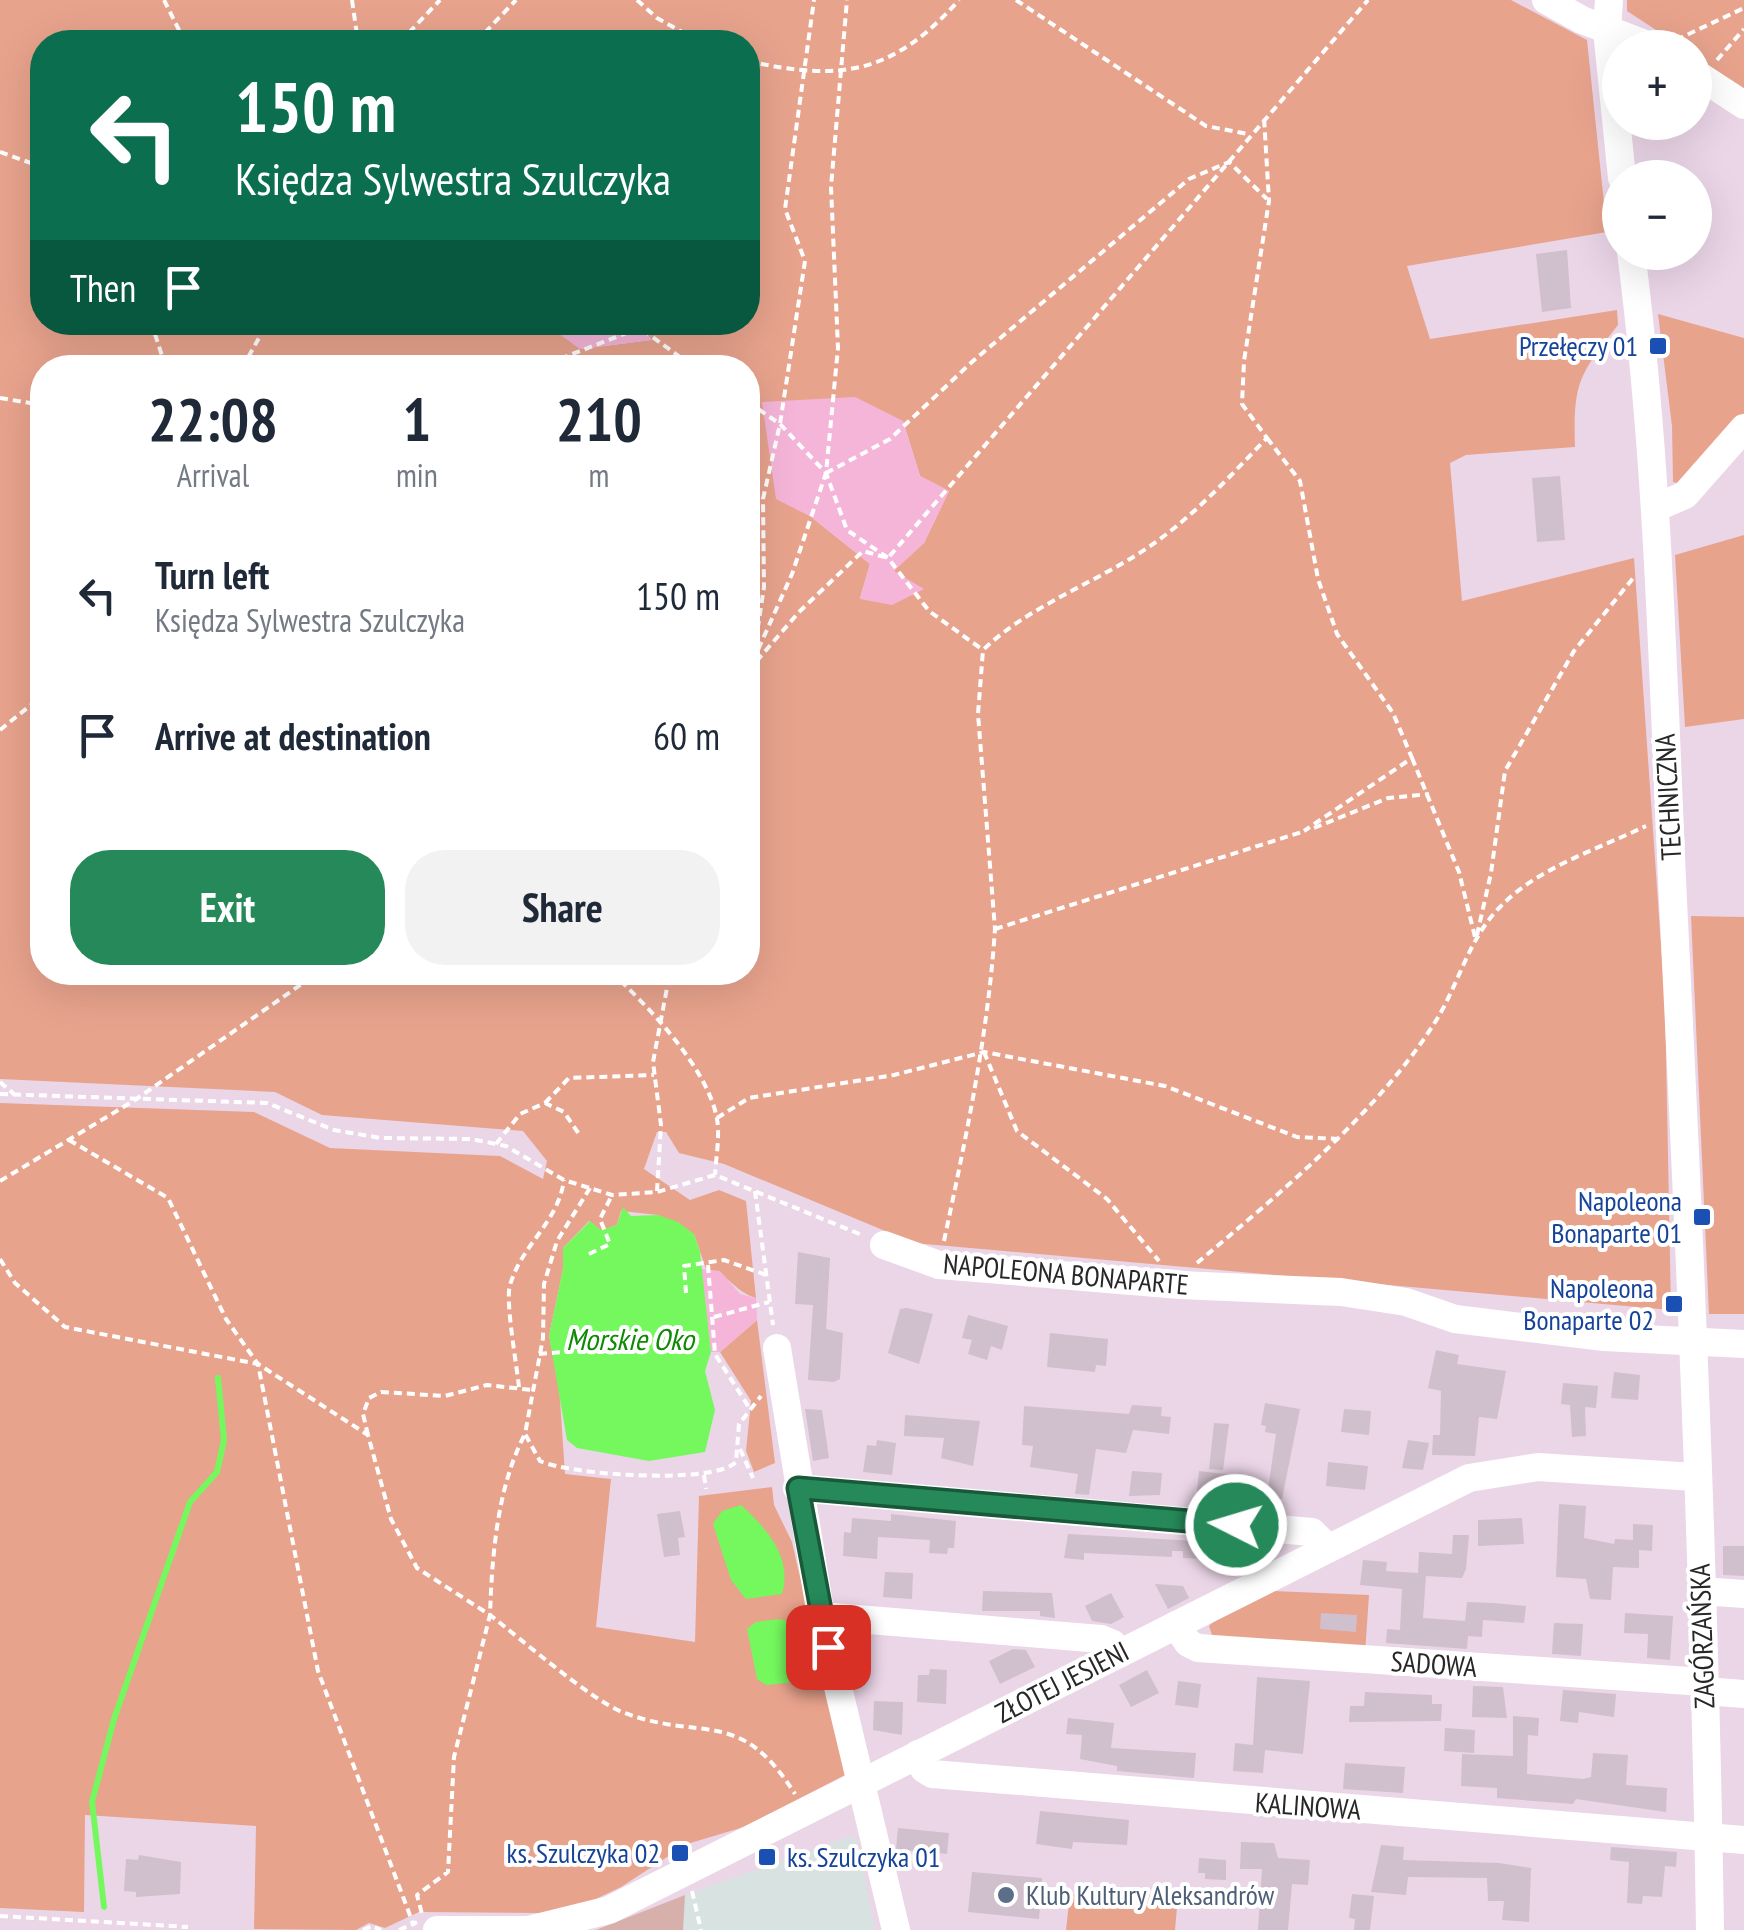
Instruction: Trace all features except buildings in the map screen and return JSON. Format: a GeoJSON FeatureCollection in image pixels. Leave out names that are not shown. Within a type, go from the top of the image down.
{"type":"FeatureCollection","features":[{"type":"Feature","properties":{"kind":"street"},"geometry":{"type":"LineString","coordinates":[[1546,0],[1607,30],[1609,0]]}},
{"type":"Feature","properties":{"kind":"street"},"geometry":{"type":"LineString","coordinates":[[1712,85],[1744,104]]}},
{"type":"Feature","properties":{"kind":"street","name":"TECHNICZNA"},"geometry":{"type":"LineString","coordinates":[[1634,270],[1658,548],[1694,1342]]}},
{"type":"Feature","properties":{"kind":"street"},"geometry":{"type":"LineString","coordinates":[[1655,508],[1685,495],[1744,428]]}},
{"type":"Feature","properties":{"kind":"street","name":"NAPOLEONA BONAPARTE"},"geometry":{"type":"LineString","coordinates":[[884,1246],[939,1265],[1180,1285],[1341,1292],[1406,1302],[1455,1318],[1604,1337],[1744,1344]]}},
{"type":"Feature","properties":{"kind":"street","name":"ZAGÓRZAŃSKA"},"geometry":{"type":"LineString","coordinates":[[1694,1342],[1694,1477],[1710,1930]]}},
{"type":"Feature","properties":{"kind":"street"},"geometry":{"type":"LineString","coordinates":[[776,1348],[821,1616],[862,1783],[866,1818],[896,1930]]}},
{"type":"Feature","properties":{"kind":"street","name":"ZŁOTEJ JESIENI"},"geometry":{"type":"LineString","coordinates":[[430,1925],[528,1930],[609,1910],[1447,1487],[1486,1473],[1538,1467],[1694,1477]]}},
{"type":"Feature","properties":{"kind":"street"},"geometry":{"type":"LineString","coordinates":[[798,1488],[1312,1532],[1327,1548]]}},
{"type":"Feature","properties":{"kind":"street"},"geometry":{"type":"LineString","coordinates":[[1701,1591],[1744,1594]]}},
{"type":"Feature","properties":{"kind":"street"},"geometry":{"type":"LineString","coordinates":[[821,1616],[1101,1639],[1113,1644],[1118,1654]]}},
{"type":"Feature","properties":{"kind":"street","name":"SADOWA"},"geometry":{"type":"LineString","coordinates":[[1176,1624],[1188,1643],[1198,1648],[1704,1686],[1744,1694]]}},
{"type":"Feature","properties":{"kind":"street","name":"KALINOWA"},"geometry":{"type":"LineString","coordinates":[[918,1754],[924,1769],[932,1774],[1708,1836]]}},
{"type":"Feature","properties":{"kind":"street"},"geometry":{"type":"LineString","coordinates":[[1708,1836],[1744,1840]]}},
{"type":"Feature","properties":{"kind":"path"},"geometry":{"type":"LineString","coordinates":[[164,0],[179,30]]}},
{"type":"Feature","properties":{"kind":"path"},"geometry":{"type":"LineString","coordinates":[[352,0],[356,30]]}},
{"type":"Feature","properties":{"kind":"path"},"geometry":{"type":"LineString","coordinates":[[411,30],[440,0]]}},
{"type":"Feature","properties":{"kind":"path"},"geometry":{"type":"LineString","coordinates":[[487,30],[516,0]]}},
{"type":"Feature","properties":{"kind":"path"},"geometry":{"type":"LineString","coordinates":[[636,0],[678,30]]}},
{"type":"Feature","properties":{"kind":"path"},"geometry":{"type":"LineString","coordinates":[[760,608],[764,587],[763,499],[780,424],[805,261],[784,208],[814,0]]}},
{"type":"Feature","properties":{"kind":"path"},"geometry":{"type":"LineString","coordinates":[[760,644],[792,574],[826,473],[838,348],[831,187],[847,0]]}},
{"type":"Feature","properties":{"kind":"path"},"geometry":{"type":"LineString","coordinates":[[760,64],[803,74],[841,72],[881,63],[937,25],[960,0]]}},
{"type":"Feature","properties":{"kind":"path"},"geometry":{"type":"LineString","coordinates":[[1016,0],[1206,126],[1250,134]]}},
{"type":"Feature","properties":{"kind":"path"},"geometry":{"type":"LineString","coordinates":[[888,558],[1044,382],[1264,116],[1368,0]]}},
{"type":"Feature","properties":{"kind":"path"},"geometry":{"type":"LineString","coordinates":[[1702,30],[1744,8]]}},
{"type":"Feature","properties":{"kind":"path"},"geometry":{"type":"LineString","coordinates":[[1712,62],[1744,30]]}},
{"type":"Feature","properties":{"kind":"path"},"geometry":{"type":"LineString","coordinates":[[1264,116],[1269,201],[1242,404],[1300,481],[1318,579],[1337,634],[1393,713],[1459,872],[1476,939]]}},
{"type":"Feature","properties":{"kind":"path"},"geometry":{"type":"LineString","coordinates":[[0,152],[30,163]]}},
{"type":"Feature","properties":{"kind":"path"},"geometry":{"type":"LineString","coordinates":[[826,473],[890,438],[973,361],[1189,178],[1228,162]]}},
{"type":"Feature","properties":{"kind":"path"},"geometry":{"type":"LineString","coordinates":[[1228,162],[1269,201]]}},
{"type":"Feature","properties":{"kind":"path"},"geometry":{"type":"LineString","coordinates":[[571,355],[624,335]]}},
{"type":"Feature","properties":{"kind":"path"},"geometry":{"type":"LineString","coordinates":[[645,335],[675,355]]}},
{"type":"Feature","properties":{"kind":"path"},"geometry":{"type":"LineString","coordinates":[[0,398],[30,403]]}},
{"type":"Feature","properties":{"kind":"path"},"geometry":{"type":"LineString","coordinates":[[760,410],[780,424],[826,473],[847,530],[888,558],[930,610],[983,650]]}},
{"type":"Feature","properties":{"kind":"path"},"geometry":{"type":"LineString","coordinates":[[983,650],[1097,574],[1152,546],[1201,506],[1267,438]]}},
{"type":"Feature","properties":{"kind":"path"},"geometry":{"type":"LineString","coordinates":[[1476,939],[1492,873],[1505,771],[1574,651],[1658,548]]}},
{"type":"Feature","properties":{"kind":"path"},"geometry":{"type":"LineString","coordinates":[[760,656],[862,550],[888,558]]}},
{"type":"Feature","properties":{"kind":"path"},"geometry":{"type":"LineString","coordinates":[[939,1265],[984,1052],[994,929],[978,714],[983,650]]}},
{"type":"Feature","properties":{"kind":"path"},"geometry":{"type":"LineString","coordinates":[[0,730],[30,706]]}},
{"type":"Feature","properties":{"kind":"path"},"geometry":{"type":"LineString","coordinates":[[1304,831],[1412,758]]}},
{"type":"Feature","properties":{"kind":"path"},"geometry":{"type":"LineString","coordinates":[[994,929],[1304,831],[1388,798],[1429,794]]}},
{"type":"Feature","properties":{"kind":"path"},"geometry":{"type":"LineString","coordinates":[[984,1052],[1017,1131],[1107,1198],[1180,1285],[1198,1262],[1339,1139],[1436,1020],[1476,939],[1500,906],[1545,873],[1669,815]]}},
{"type":"Feature","properties":{"kind":"path"},"geometry":{"type":"LineString","coordinates":[[0,1181],[136,1100],[300,985]]}},
{"type":"Feature","properties":{"kind":"path"},"geometry":{"type":"LineString","coordinates":[[625,985],[660,1018],[695,1072],[717,1118],[715,1174]]}},
{"type":"Feature","properties":{"kind":"path"},"geometry":{"type":"LineString","coordinates":[[657,1192],[661,1125],[654,1075],[667,985]]}},
{"type":"Feature","properties":{"kind":"path"},"geometry":{"type":"LineString","coordinates":[[717,1118],[749,1098],[894,1075],[984,1052],[1165,1086],[1297,1137],[1339,1139]]}},
{"type":"Feature","properties":{"kind":"path"},"geometry":{"type":"LineString","coordinates":[[496,1144],[520,1114],[546,1103],[569,1078],[654,1075]]}},
{"type":"Feature","properties":{"kind":"path"},"geometry":{"type":"LineString","coordinates":[[0,1082],[15,1095]]}},
{"type":"Feature","properties":{"kind":"path"},"geometry":{"type":"LineString","coordinates":[[0,1094],[267,1104],[334,1130],[381,1138],[471,1139],[496,1144],[564,1180],[612,1195],[657,1192],[715,1174],[884,1246]]}},
{"type":"Feature","properties":{"kind":"path"},"geometry":{"type":"LineString","coordinates":[[546,1103],[564,1112],[581,1138]]}},
{"type":"Feature","properties":{"kind":"path"},"geometry":{"type":"LineString","coordinates":[[68,1140],[168,1198],[226,1318],[258,1364],[318,1671],[415,1930]]}},
{"type":"Feature","properties":{"kind":"path"},"geometry":{"type":"LineString","coordinates":[[519,1387],[509,1287],[527,1248],[554,1217],[564,1180]]}},
{"type":"Feature","properties":{"kind":"path"},"geometry":{"type":"LineString","coordinates":[[430,1925],[417,1895],[448,1872],[454,1757],[490,1615],[492,1559],[513,1457],[525,1434],[550,1264],[557,1241],[590,1188]]}},
{"type":"Feature","properties":{"kind":"path"},"geometry":{"type":"LineString","coordinates":[[754,1188],[776,1348]]}},
{"type":"Feature","properties":{"kind":"path"},"geometry":{"type":"LineString","coordinates":[[589,1254],[610,1244],[600,1219],[612,1195]]}},
{"type":"Feature","properties":{"kind":"path"},"geometry":{"type":"LineString","coordinates":[[0,1259],[15,1283],[65,1327],[258,1364],[368,1435]]}},
{"type":"Feature","properties":{"kind":"path"},"geometry":{"type":"LineString","coordinates":[[686,1293],[684,1266],[736,1262],[768,1276]]}},
{"type":"Feature","properties":{"kind":"path"},"geometry":{"type":"LineString","coordinates":[[708,1266],[714,1354],[750,1409]]}},
{"type":"Feature","properties":{"kind":"path"},"geometry":{"type":"LineString","coordinates":[[714,1317],[769,1302]]}},
{"type":"Feature","properties":{"kind":"path"},"geometry":{"type":"LineString","coordinates":[[538,1354],[575,1351],[576,1332]]}},
{"type":"Feature","properties":{"kind":"path"},"geometry":{"type":"LineString","coordinates":[[532,1390],[486,1385],[445,1396],[380,1392],[370,1398],[363,1414],[391,1519],[417,1568],[490,1615],[619,1711],[740,1734],[773,1758],[800,1802]]}},
{"type":"Feature","properties":{"kind":"path"},"geometry":{"type":"LineString","coordinates":[[525,1434],[540,1461],[568,1470],[704,1475],[731,1468],[739,1424],[765,1389]]}},
{"type":"Feature","properties":{"kind":"path"},"geometry":{"type":"LineString","coordinates":[[738,1444],[753,1478]]}},
{"type":"Feature","properties":{"kind":"path"},"geometry":{"type":"LineString","coordinates":[[704,1475],[706,1489]]}},
{"type":"Feature","properties":{"kind":"path"},"geometry":{"type":"LineString","coordinates":[[692,1892],[701,1930]]}},
{"type":"Feature","properties":{"kind":"path"},"geometry":{"type":"LineString","coordinates":[[0,1916],[188,1927]]}},
{"type":"Feature","properties":{"kind":"path"},"geometry":{"type":"LineString","coordinates":[[363,1930],[372,1926],[381,1930]]}},
{"type":"Feature","properties":{"kind":"shaded area"},"geometry":{"type":"Polygon","coordinates":[[[0,0],[1511,0],[1587,40],[1602,184],[1602,233],[1407,266],[1430,339],[1617,310],[1618,325],[1587,368],[1577,393],[1575,447],[1466,455],[1450,463],[1462,601],[1634,558],[1665,1002],[1671,1310],[914,1243],[724,1164],[679,1153],[666,1132],[657,1132],[644,1169],[690,1200],[719,1190],[746,1201],[756,1298],[706,1269],[694,1234],[658,1215],[621,1211],[617,1225],[601,1231],[589,1221],[563,1248],[563,1269],[549,1336],[559,1385],[565,1474],[611,1479],[596,1627],[695,1642],[699,1496],[772,1487],[774,1505],[792,1542],[845,1775],[744,1827],[687,1844],[621,1887],[579,1907],[541,1913],[419,1912],[385,1928],[369,1923],[356,1930],[254,1929],[256,1826],[85,1815],[84,1912],[0,1908],[0,1103],[254,1112],[330,1148],[500,1156],[543,1179],[547,1161],[523,1131],[322,1115],[275,1092],[0,1079],[0,0]],[[903,421],[777,499],[810,516],[870,564],[860,598],[923,589],[893,571],[924,543],[949,491],[920,476],[903,421]]]}},
{"type":"Feature","properties":{"kind":"shaded area"},"geometry":{"type":"Polygon","coordinates":[[[1627,0],[1744,0],[1744,90],[1712,68],[1712,30],[1656,30],[1627,11],[1627,0]]]}},
{"type":"Feature","properties":{"kind":"shaded area"},"geometry":{"type":"Polygon","coordinates":[[[1658,314],[1744,338],[1744,413],[1683,484],[1673,482],[1672,426],[1658,314]]]}},
{"type":"Feature","properties":{"kind":"shaded area"},"geometry":{"type":"Polygon","coordinates":[[[1744,535],[1744,719],[1685,727],[1675,555],[1744,535]]]}},
{"type":"Feature","properties":{"kind":"shaded area"},"geometry":{"type":"Polygon","coordinates":[[[1691,916],[1744,917],[1744,1314],[1709,1314],[1691,916]]]}},
{"type":"Feature","properties":{"kind":"shaded area"},"geometry":{"type":"Polygon","coordinates":[[[757,1320],[775,1463],[754,1472],[746,1451],[751,1401],[720,1352],[757,1320]]]}},
{"type":"Feature","properties":{"kind":"shaded area"},"geometry":{"type":"Polygon","coordinates":[[[1273,1591],[1369,1595],[1365,1654],[1212,1635],[1209,1626],[1214,1621],[1273,1591]]]}},
{"type":"Feature","properties":{"kind":"shaded area"},"geometry":{"type":"Polygon","coordinates":[[[851,1836],[857,1839],[875,1930],[683,1930],[685,1895],[851,1836]]]}},
{"type":"Feature","properties":{"kind":"shaded area"},"geometry":{"type":"Polygon","coordinates":[[[1109,1891],[1178,1896],[1175,1930],[1066,1930],[1070,1894],[1109,1891]]]}},
{"type":"Feature","properties":{"kind":"shaded area"},"geometry":{"type":"Polygon","coordinates":[[[685,1895],[683,1930],[596,1930],[685,1895]]]}},
{"type":"Feature","properties":{"kind":"sand"},"geometry":{"type":"Polygon","coordinates":[[[561,335],[648,335],[652,340],[580,349],[561,335]]]}},
{"type":"Feature","properties":{"kind":"sand"},"geometry":{"type":"Polygon","coordinates":[[[855,397],[903,421],[920,476],[949,491],[924,543],[894,571],[924,589],[892,605],[860,599],[870,564],[810,516],[776,499],[762,402],[855,397]]]}},
{"type":"Feature","properties":{"kind":"sand"},"geometry":{"type":"Polygon","coordinates":[[[701,1269],[720,1271],[740,1294],[756,1298],[757,1320],[720,1352],[711,1352],[701,1269]]]}},
{"type":"Feature","properties":{"kind":"water","name":"Morskie Oko"},"geometry":{"type":"Polygon","coordinates":[[[623,1207],[631,1216],[658,1215],[678,1222],[694,1234],[700,1252],[711,1352],[705,1371],[715,1410],[705,1452],[649,1461],[577,1448],[567,1440],[549,1336],[563,1269],[563,1248],[590,1221],[601,1230],[617,1225],[623,1207]]]}},
{"type":"Feature","properties":{"kind":"water"},"geometry":{"type":"Polygon","coordinates":[[[741,1505],[775,1544],[784,1568],[782,1594],[746,1599],[731,1580],[713,1524],[722,1511],[741,1505]]]}},
{"type":"Feature","properties":{"kind":"water"},"geometry":{"type":"Polygon","coordinates":[[[756,1622],[793,1622],[812,1672],[807,1681],[766,1685],[757,1679],[747,1629],[756,1622]]]}},
{"type":"Feature","properties":{"kind":"waterway"},"geometry":{"type":"LineString","coordinates":[[104,1907],[92,1802],[114,1719],[190,1502],[217,1472],[224,1440],[218,1378]]}},
{"type":"Feature","properties":{"kind":"place","name":"Przełęczy 01"},"geometry":{"type":"Point","coordinates":[1658,346]}},
{"type":"Feature","properties":{"kind":"place","name":"Napoleona Bonaparte 01"},"geometry":{"type":"Point","coordinates":[1702,1217]}},
{"type":"Feature","properties":{"kind":"place","name":"Napoleona Bonaparte 02"},"geometry":{"type":"Point","coordinates":[1674,1304]}},
{"type":"Feature","properties":{"kind":"place","name":"ks. Szulczyka 02"},"geometry":{"type":"Point","coordinates":[680,1853]}},
{"type":"Feature","properties":{"kind":"place","name":"ks. Szulczyka 01"},"geometry":{"type":"Point","coordinates":[767,1857]}},
{"type":"Feature","properties":{"kind":"place","name":"Klub Kultury Aleksandrów"},"geometry":{"type":"Point","coordinates":[1006,1895]}},
{"type":"Feature","properties":{"kind":"route"},"geometry":{"type":"LineString","coordinates":[[828,1647],[798,1488],[1236,1525]]}}]}
